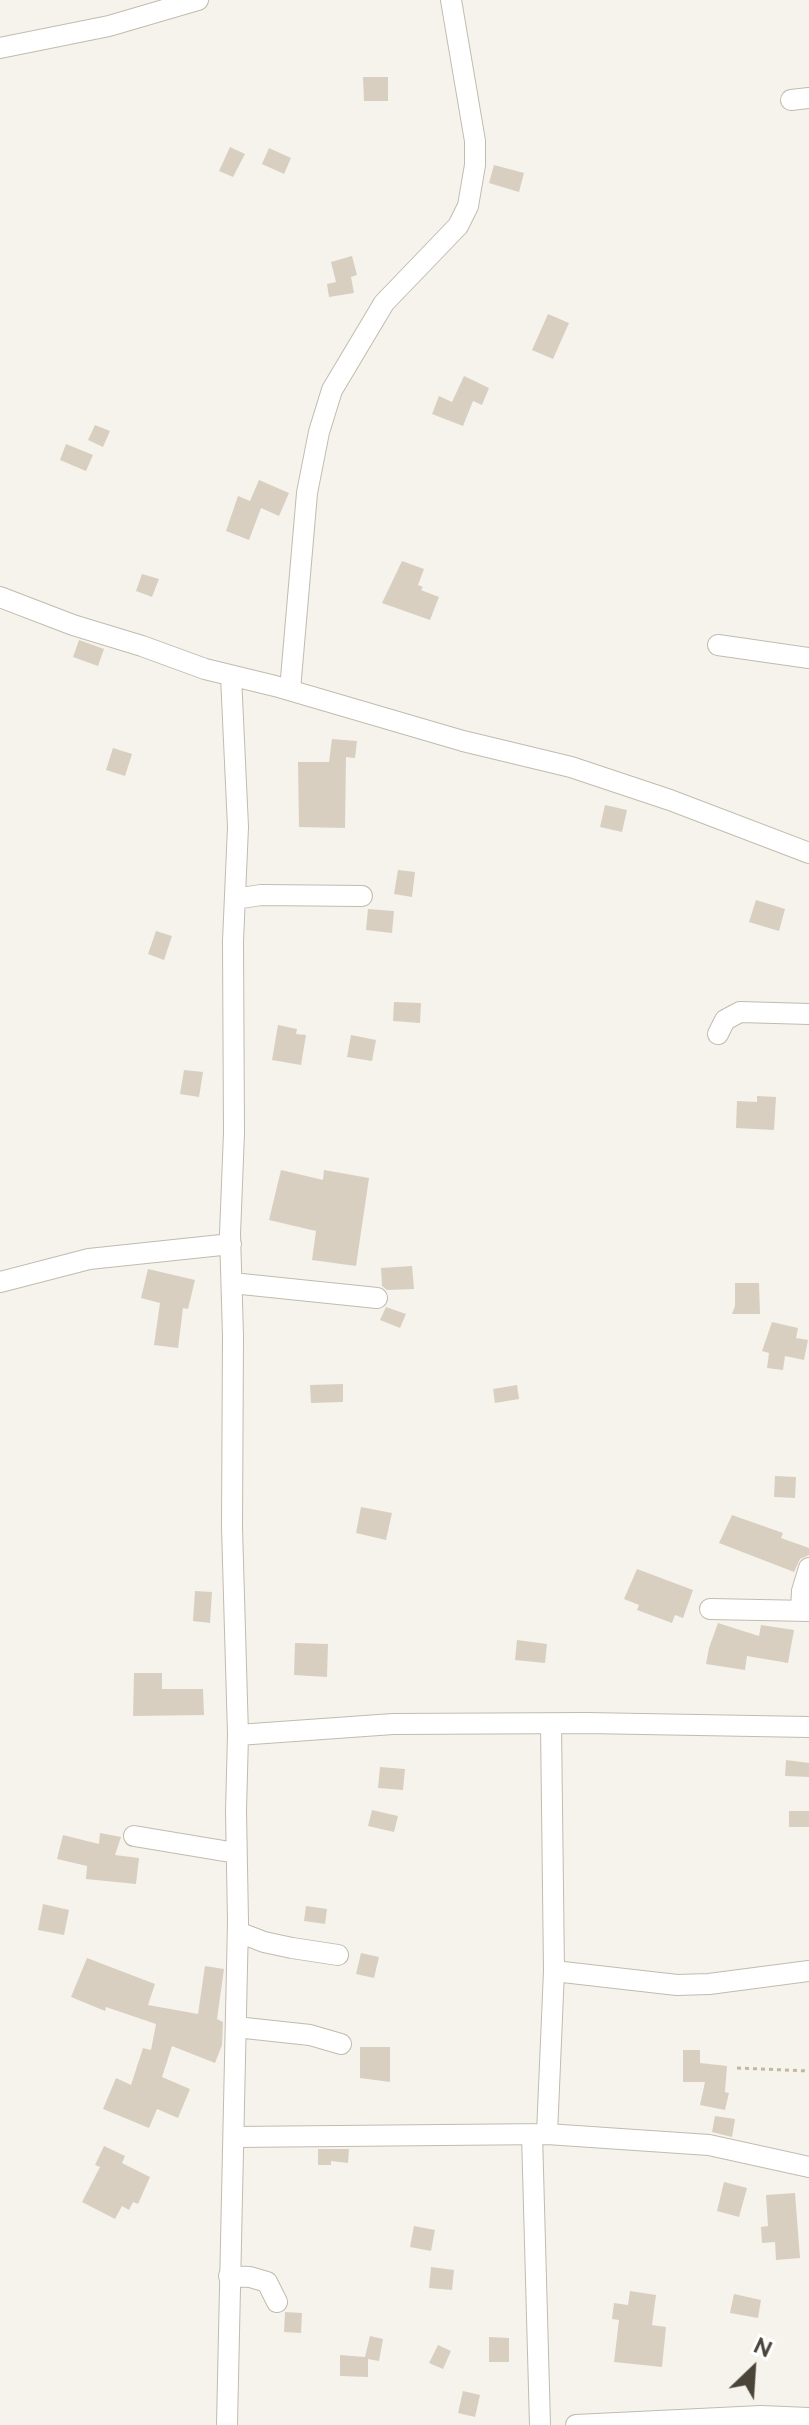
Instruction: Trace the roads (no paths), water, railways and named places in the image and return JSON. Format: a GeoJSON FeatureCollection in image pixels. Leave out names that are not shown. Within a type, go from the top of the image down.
{"type":"FeatureCollection","features":[{"type":"Feature","properties":{"kind":"street"},"geometry":{"type":"LineString","coordinates":[[0,48],[109,26],[198,0]]}},
{"type":"Feature","properties":{"kind":"street"},"geometry":{"type":"LineString","coordinates":[[290,690],[307,493],[319,432],[332,390],[384,303],[458,226],[470,195],[475,141],[451,0]]}},
{"type":"Feature","properties":{"kind":"street"},"geometry":{"type":"LineString","coordinates":[[0,597],[205,669],[290,690],[463,741],[571,767],[670,800],[809,853]]}},
{"type":"Feature","properties":{"kind":"street"},"geometry":{"type":"LineString","coordinates":[[718,645],[809,658]]}},
{"type":"Feature","properties":{"kind":"street"},"geometry":{"type":"LineString","coordinates":[[227,2425],[238,1932],[231,1244],[238,827],[231,676]]}},
{"type":"Feature","properties":{"kind":"street"},"geometry":{"type":"LineString","coordinates":[[235,899],[261,895],[362,896]]}},
{"type":"Feature","properties":{"kind":"street"},"geometry":{"type":"LineString","coordinates":[[718,1034],[725,1020],[740,1012],[809,1014]]}},
{"type":"Feature","properties":{"kind":"street"},"geometry":{"type":"LineString","coordinates":[[0,1282],[89,1259],[231,1244]]}},
{"type":"Feature","properties":{"kind":"street"},"geometry":{"type":"LineString","coordinates":[[232,1283],[377,1298]]}},
{"type":"Feature","properties":{"kind":"street"},"geometry":{"type":"LineString","coordinates":[[710,1609],[805,1611],[802,1591],[809,1568]]}},
{"type":"Feature","properties":{"kind":"street"},"geometry":{"type":"LineString","coordinates":[[238,1735],[393,1724],[809,1727]]}},
{"type":"Feature","properties":{"kind":"street"},"geometry":{"type":"LineString","coordinates":[[540,2425],[539,2134],[554,1971],[551,1725]]}},
{"type":"Feature","properties":{"kind":"street"},"geometry":{"type":"LineString","coordinates":[[134,1836],[236,1853]]}},
{"type":"Feature","properties":{"kind":"street"},"geometry":{"type":"LineString","coordinates":[[238,1932],[292,1948],[338,1955]]}},
{"type":"Feature","properties":{"kind":"street"},"geometry":{"type":"LineString","coordinates":[[554,1971],[677,1985],[809,1971]]}},
{"type":"Feature","properties":{"kind":"street"},"geometry":{"type":"LineString","coordinates":[[236,2027],[310,2035],[341,2044]]}},
{"type":"Feature","properties":{"kind":"street"},"geometry":{"type":"LineString","coordinates":[[234,2137],[539,2134],[709,2145],[809,2167]]}},
{"type":"Feature","properties":{"kind":"street"},"geometry":{"type":"LineString","coordinates":[[229,2276],[267,2282],[277,2302]]}},
{"type":"Feature","properties":{"kind":"street"},"geometry":{"type":"LineString","coordinates":[[576,2425],[761,2416],[809,2418]]}}]}
